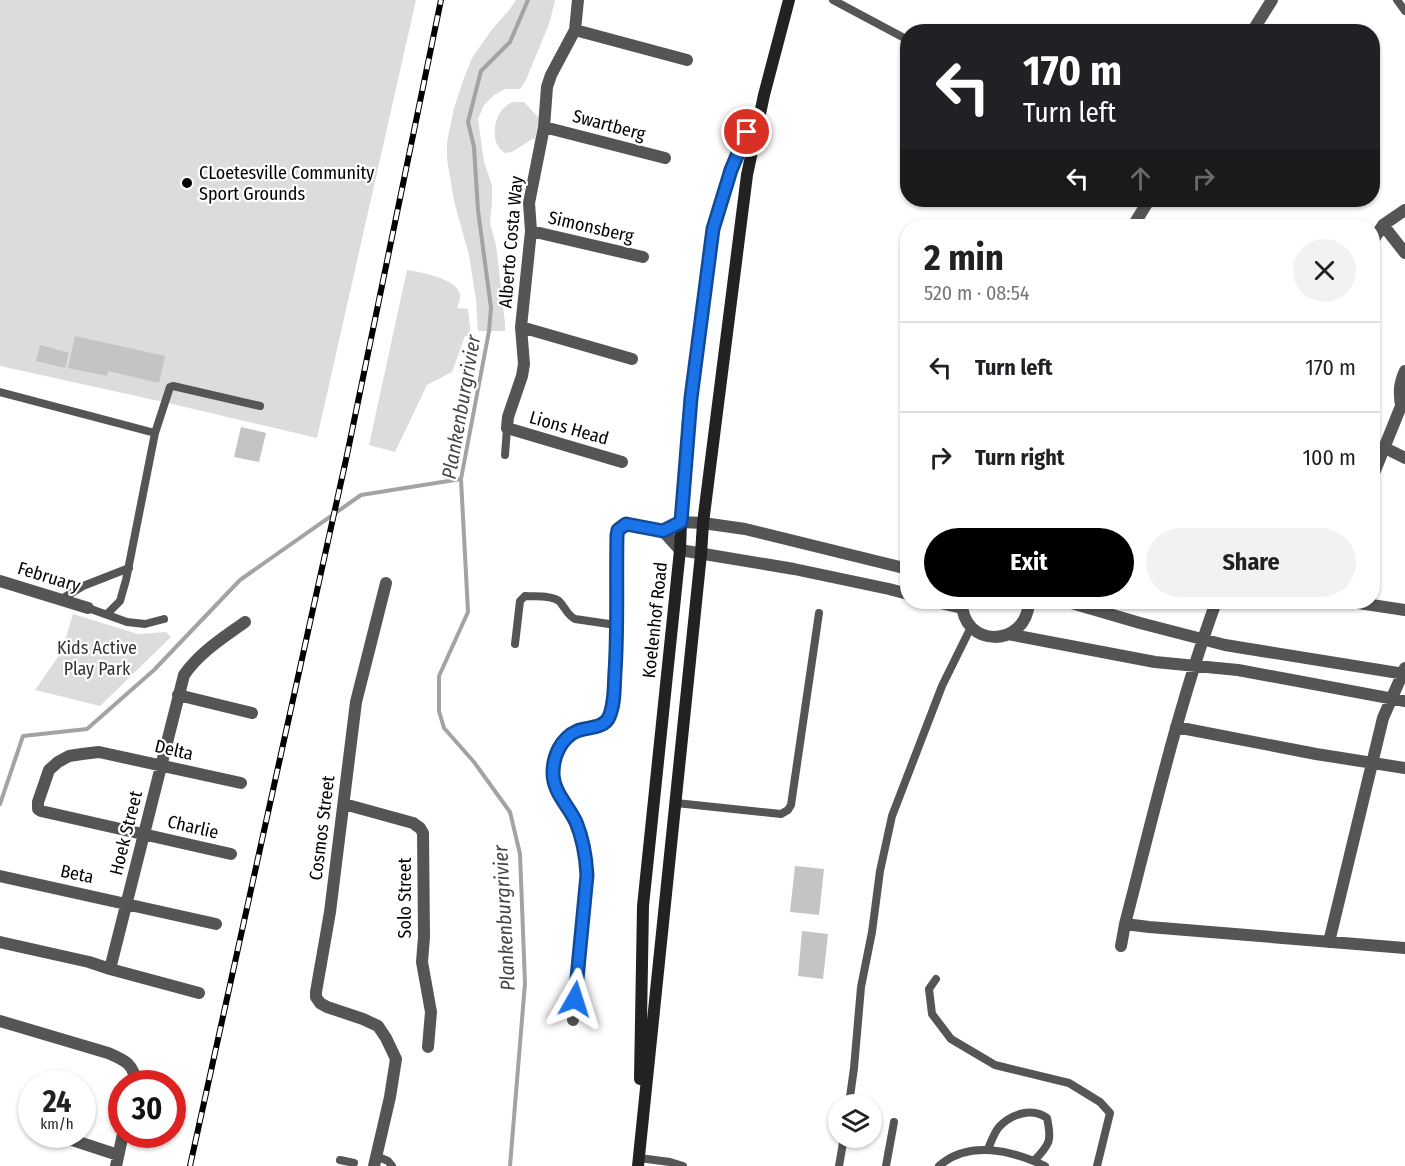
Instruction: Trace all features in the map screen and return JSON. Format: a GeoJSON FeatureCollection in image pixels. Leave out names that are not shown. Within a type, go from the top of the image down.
{"type":"FeatureCollection","features":[{"type":"Feature","properties":{"kind":"main road","name":"Koelenhof Road"},"geometry":{"type":"LineString","coordinates":[[638,1162],[703,523],[747,176],[764,95],[789,0]]}},
{"type":"Feature","properties":{"kind":"main road","name":"Koelenhof Road"},"geometry":{"type":"LineString","coordinates":[[638,1162],[643,906],[680,550],[691,398],[713,229],[731,170],[764,95]]}},
{"type":"Feature","properties":{"kind":"street","name":"Alberto Costa Way"},"geometry":{"type":"LineString","coordinates":[[507,428],[508,417],[524,363],[521,327],[531,231],[529,203],[544,127],[547,87],[575,30],[578,0]]}},
{"type":"Feature","properties":{"kind":"street"},"geometry":{"type":"LineString","coordinates":[[1257,24],[1272,0]]}},
{"type":"Feature","properties":{"kind":"street"},"geometry":{"type":"LineString","coordinates":[[575,30],[687,60]]}},
{"type":"Feature","properties":{"kind":"street","name":"Swartberg"},"geometry":{"type":"LineString","coordinates":[[544,127],[665,158]]}},
{"type":"Feature","properties":{"kind":"street"},"geometry":{"type":"LineString","coordinates":[[1380,230],[1405,210]]}},
{"type":"Feature","properties":{"kind":"street"},"geometry":{"type":"LineString","coordinates":[[1383,225],[1405,253]]}},
{"type":"Feature","properties":{"kind":"street","name":"Simonsberg"},"geometry":{"type":"LineString","coordinates":[[531,231],[643,257]]}},
{"type":"Feature","properties":{"kind":"street"},"geometry":{"type":"LineString","coordinates":[[521,327],[632,359]]}},
{"type":"Feature","properties":{"kind":"street"},"geometry":{"type":"LineString","coordinates":[[1380,458],[1403,404],[1399,389],[1405,371]]}},
{"type":"Feature","properties":{"kind":"street","name":"Lions Head"},"geometry":{"type":"LineString","coordinates":[[507,428],[622,462]]}},
{"type":"Feature","properties":{"kind":"street"},"geometry":{"type":"LineString","coordinates":[[1384,448],[1405,458]]}},
{"type":"Feature","properties":{"kind":"street"},"geometry":{"type":"LineString","coordinates":[[573,1020],[587,875],[584,845],[575,822],[556,788],[553,772],[557,751],[565,740],[578,730],[606,722],[609,717],[613,700],[618,530],[626,524],[663,531],[681,522],[703,523],[745,529],[900,568]]}},
{"type":"Feature","properties":{"kind":"street"},"geometry":{"type":"LineString","coordinates":[[663,531],[680,550],[794,569],[900,592]]}},
{"type":"Feature","properties":{"kind":"street","name":"February"},"geometry":{"type":"LineString","coordinates":[[0,581],[88,608]]}},
{"type":"Feature","properties":{"kind":"street","name":"Cosmos Street"},"geometry":{"type":"LineString","coordinates":[[375,1161],[396,1059],[378,1026],[327,1007],[316,997],[330,912],[356,702],[386,583]]}},
{"type":"Feature","properties":{"kind":"street"},"geometry":{"type":"LineString","coordinates":[[1380,606],[1405,610]]}},
{"type":"Feature","properties":{"kind":"street"},"geometry":{"type":"LineString","coordinates":[[963,609],[971,627],[979,633],[999,637],[1017,628],[1024,620],[1028,609]]}},
{"type":"Feature","properties":{"kind":"street"},"geometry":{"type":"LineString","coordinates":[[1093,609],[1226,645],[1404,672],[1399,700],[1383,718],[1329,942]]}},
{"type":"Feature","properties":{"kind":"street"},"geometry":{"type":"LineString","coordinates":[[1121,946],[1176,728],[1202,639],[1213,609]]}},
{"type":"Feature","properties":{"kind":"street","name":"Hoek Street"},"geometry":{"type":"LineString","coordinates":[[110,969],[184,675],[200,655],[245,622]]}},
{"type":"Feature","properties":{"kind":"street"},"geometry":{"type":"LineString","coordinates":[[1008,634],[1155,662],[1238,670],[1399,700]]}},
{"type":"Feature","properties":{"kind":"street"},"geometry":{"type":"LineString","coordinates":[[178,695],[252,713]]}},
{"type":"Feature","properties":{"kind":"street"},"geometry":{"type":"LineString","coordinates":[[1176,728],[1405,768]]}},
{"type":"Feature","properties":{"kind":"street","name":"Delta"},"geometry":{"type":"LineString","coordinates":[[41,811],[38,809],[38,802],[49,770],[53,765],[69,756],[99,752],[241,783]]}},
{"type":"Feature","properties":{"kind":"street","name":"Solo Street"},"geometry":{"type":"LineString","coordinates":[[344,804],[413,823],[423,833],[424,937],[422,962],[431,1012],[428,1047]]}},
{"type":"Feature","properties":{"kind":"street","name":"Charlie"},"geometry":{"type":"LineString","coordinates":[[41,811],[231,854]]}},
{"type":"Feature","properties":{"kind":"street","name":"Beta"},"geometry":{"type":"LineString","coordinates":[[0,876],[216,924]]}},
{"type":"Feature","properties":{"kind":"street"},"geometry":{"type":"LineString","coordinates":[[1125,924],[1405,948]]}},
{"type":"Feature","properties":{"kind":"street"},"geometry":{"type":"LineString","coordinates":[[0,942],[89,962],[199,993]]}},
{"type":"Feature","properties":{"kind":"street"},"geometry":{"type":"LineString","coordinates":[[0,1021],[115,1056],[130,1065],[133,1070]]}},
{"type":"Feature","properties":{"kind":"street"},"geometry":{"type":"LineString","coordinates":[[86,1148],[116,1161]]}},
{"type":"Feature","properties":{"kind":"lane"},"geometry":{"type":"LineString","coordinates":[[833,0],[900,36]]}},
{"type":"Feature","properties":{"kind":"lane"},"geometry":{"type":"LineString","coordinates":[[1398,0],[1405,11]]}},
{"type":"Feature","properties":{"kind":"lane"},"geometry":{"type":"LineString","coordinates":[[107,614],[120,601],[129,568],[155,433],[171,386],[260,406]]}},
{"type":"Feature","properties":{"kind":"lane"},"geometry":{"type":"LineString","coordinates":[[0,392],[155,433]]}},
{"type":"Feature","properties":{"kind":"lane","name":"Alberto Costa Way"},"geometry":{"type":"LineString","coordinates":[[505,455],[507,428]]}},
{"type":"Feature","properties":{"kind":"lane"},"geometry":{"type":"LineString","coordinates":[[60,600],[83,586],[129,568]]}},
{"type":"Feature","properties":{"kind":"lane"},"geometry":{"type":"LineString","coordinates":[[515,644],[520,601],[525,596],[554,598],[575,619],[616,625]]}},
{"type":"Feature","properties":{"kind":"lane"},"geometry":{"type":"LineString","coordinates":[[88,608],[127,622],[145,624],[164,619]]}},
{"type":"Feature","properties":{"kind":"lane"},"geometry":{"type":"LineString","coordinates":[[675,804],[780,814],[788,810],[791,805],[819,614]]}},
{"type":"Feature","properties":{"kind":"lane"},"geometry":{"type":"LineString","coordinates":[[850,1094],[861,987],[872,932],[880,872],[892,816],[942,686],[971,627]]}},
{"type":"Feature","properties":{"kind":"lane"},"geometry":{"type":"LineString","coordinates":[[936,979],[929,989],[932,1014],[951,1039],[995,1065],[1069,1083],[1100,1102],[1110,1113],[1097,1166]]}},
{"type":"Feature","properties":{"kind":"lane"},"geometry":{"type":"LineString","coordinates":[[988,1149],[998,1128],[1010,1118],[1021,1113],[1040,1113],[1047,1118],[1051,1135],[1046,1149],[1034,1161]]}},
{"type":"Feature","properties":{"kind":"lane"},"geometry":{"type":"LineString","coordinates":[[886,1166],[894,1122]]}},
{"type":"Feature","properties":{"kind":"lane"},"geometry":{"type":"LineString","coordinates":[[839,1166],[842,1148]]}},
{"type":"Feature","properties":{"kind":"lane"},"geometry":{"type":"LineString","coordinates":[[939,1166],[945,1160],[959,1154],[988,1149],[1011,1153],[1045,1166]]}},
{"type":"Feature","properties":{"kind":"lane"},"geometry":{"type":"LineString","coordinates":[[340,1160],[354,1163]]}},
{"type":"Feature","properties":{"kind":"lane"},"geometry":{"type":"LineString","coordinates":[[375,1161],[388,1161],[392,1166]]}},
{"type":"Feature","properties":{"kind":"lane"},"geometry":{"type":"LineString","coordinates":[[638,1162],[670,1162],[683,1166]]}},
{"type":"Feature","properties":{"kind":"green space","name":"CLoetesville Community Sport Grounds"},"geometry":{"type":"Polygon","coordinates":[[[0,0],[416,0],[317,438],[0,366],[0,0]]]}},
{"type":"Feature","properties":{"kind":"green space"},"geometry":{"type":"Polygon","coordinates":[[[516,0],[555,1],[549,24],[526,80],[520,89],[505,89],[494,95],[484,105],[478,119],[484,162],[492,185],[490,223],[496,245],[505,331],[478,331],[469,255],[454,201],[447,159],[447,142],[454,108],[472,58],[516,0]]]}},
{"type":"Feature","properties":{"kind":"green space"},"geometry":{"type":"Polygon","coordinates":[[[513,102],[524,102],[539,118],[535,139],[512,152],[505,153],[496,142],[495,126],[501,111],[513,102]]]}},
{"type":"Feature","properties":{"kind":"green space"},"geometry":{"type":"Polygon","coordinates":[[[407,270],[437,277],[457,288],[460,299],[457,308],[468,309],[471,337],[465,336],[452,372],[427,385],[395,452],[369,445],[407,270]]]}},
{"type":"Feature","properties":{"kind":"green space","name":"Kids Active Play Park"},"geometry":{"type":"Polygon","coordinates":[[[73,614],[138,634],[166,632],[171,637],[100,706],[35,690],[62,651],[73,614]]]}},
{"type":"Feature","properties":{"kind":"building"},"geometry":{"type":"Polygon","coordinates":[[[75,336],[165,356],[159,383],[108,371],[107,376],[68,368],[75,336]]]}},
{"type":"Feature","properties":{"kind":"building"},"geometry":{"type":"Polygon","coordinates":[[[40,345],[69,353],[65,368],[36,361],[40,345]]]}},
{"type":"Feature","properties":{"kind":"building"},"geometry":{"type":"Polygon","coordinates":[[[241,427],[266,433],[259,462],[234,457],[241,427]]]}},
{"type":"Feature","properties":{"kind":"building"},"geometry":{"type":"Polygon","coordinates":[[[795,866],[824,869],[819,915],[790,912],[795,866]]]}},
{"type":"Feature","properties":{"kind":"building"},"geometry":{"type":"Polygon","coordinates":[[[802,931],[828,934],[823,979],[798,976],[802,931]]]}},
{"type":"Feature","properties":{"kind":"waterway","name":"Plankenburgrivier"},"geometry":{"type":"LineString","coordinates":[[510,1166],[525,983],[520,854],[510,812],[474,762],[444,728],[439,711],[439,676],[468,612],[461,479],[489,331],[491,308],[478,210],[474,147],[468,122],[481,71],[510,42],[528,0]]}},
{"type":"Feature","properties":{"kind":"waterway"},"geometry":{"type":"LineString","coordinates":[[0,804],[23,736],[87,729],[154,670],[240,580],[361,495],[461,479]]}},
{"type":"Feature","properties":{"kind":"railway"},"geometry":{"type":"LineString","coordinates":[[190,1166],[347,455],[441,0]]}},
{"type":"Feature","properties":{"kind":"place","name":"CLoetesville Community Sport Grounds"},"geometry":{"type":"Point","coordinates":[187,183]}},
{"type":"Feature","properties":{"kind":"route"},"geometry":{"type":"LineString","coordinates":[[575,999],[584,915],[586,859],[584,845],[575,822],[556,788],[553,772],[557,751],[570,735],[578,730],[602,724],[609,717],[613,700],[616,658],[618,530],[626,524],[663,531],[681,522],[691,398],[713,229],[731,170],[747,132]]}}]}
